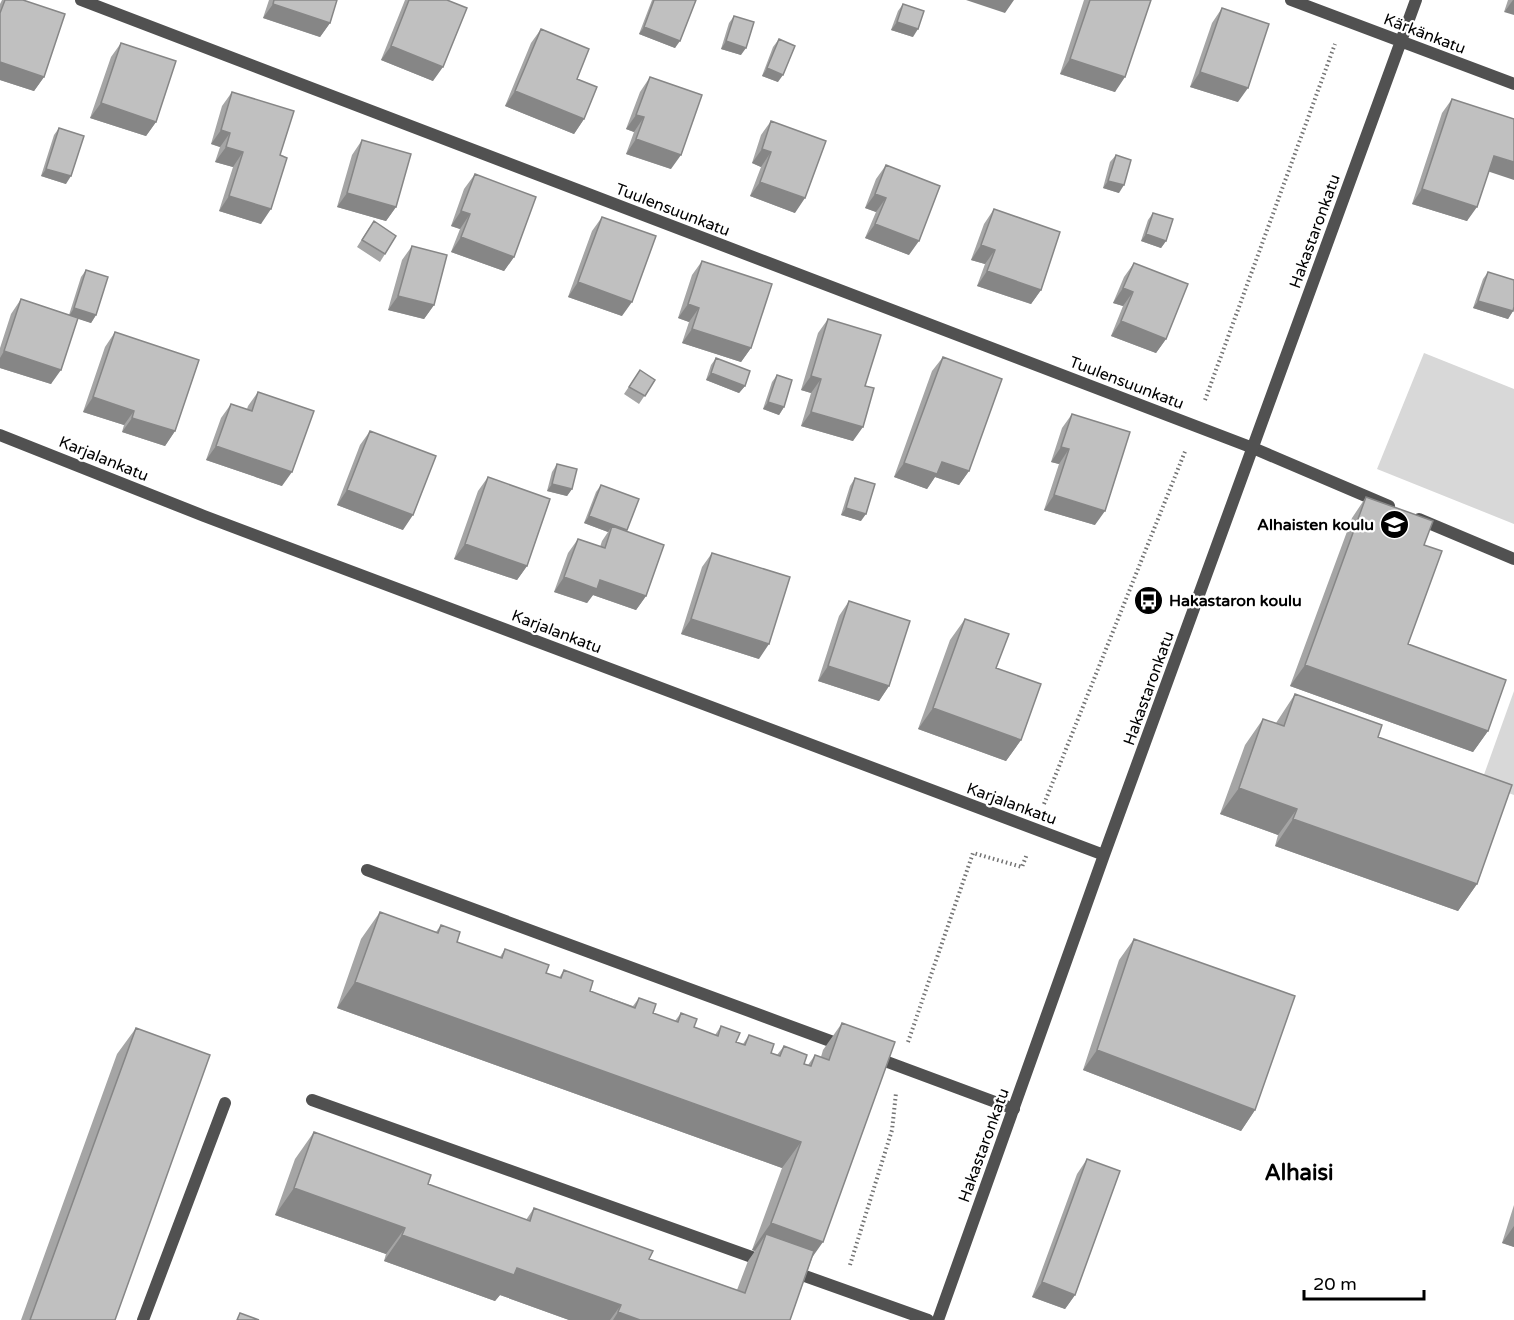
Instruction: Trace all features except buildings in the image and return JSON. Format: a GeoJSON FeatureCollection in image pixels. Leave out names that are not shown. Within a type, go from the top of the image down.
{"type":"FeatureCollection","features":[{"type":"Feature","properties":{"kind":"street","name":"Tuulensuunkatu"},"geometry":{"type":"LineString","coordinates":[[81,0],[1253,448],[1514,560]]}},
{"type":"Feature","properties":{"kind":"street","name":"Kärkänkatu"},"geometry":{"type":"LineString","coordinates":[[1291,0],[1514,84]]}},
{"type":"Feature","properties":{"kind":"street","name":"Hakastaronkatu"},"geometry":{"type":"LineString","coordinates":[[938,1320],[1104,855],[1416,0]]}},
{"type":"Feature","properties":{"kind":"street","name":"Karjalankatu"},"geometry":{"type":"LineString","coordinates":[[0,435],[204,516],[1104,855]]}},
{"type":"Feature","properties":{"kind":"street"},"geometry":{"type":"LineString","coordinates":[[367,870],[1014,1109]]}},
{"type":"Feature","properties":{"kind":"street"},"geometry":{"type":"LineString","coordinates":[[312,1100],[928,1320]]}},
{"type":"Feature","properties":{"kind":"street"},"geometry":{"type":"LineString","coordinates":[[143,1320],[225,1103]]}},
{"type":"Feature","properties":{"kind":"path"},"geometry":{"type":"LineString","coordinates":[[843,1289],[892,1130],[899,1067],[973,853],[1022,867],[1195,426],[1344,20]]}},
{"type":"Feature","properties":{"kind":"shaded area"},"geometry":{"type":"Polygon","coordinates":[[[1424,353],[1514,389],[1514,524],[1377,469],[1424,353]]]}},
{"type":"Feature","properties":{"kind":"shaded area"},"geometry":{"type":"Polygon","coordinates":[[[1514,691],[1514,795],[1481,783],[1514,691]]]}},
{"type":"Feature","properties":{"kind":"place","name":"Alhaisten koulu"},"geometry":{"type":"Point","coordinates":[1395,524]}},
{"type":"Feature","properties":{"kind":"place","name":"Hakastaron koulu"},"geometry":{"type":"Point","coordinates":[1148,600]}},
{"type":"Feature","properties":{"kind":"district","name":"Alhaisi"},"geometry":{"type":"Point","coordinates":[1299,1172]}}]}
